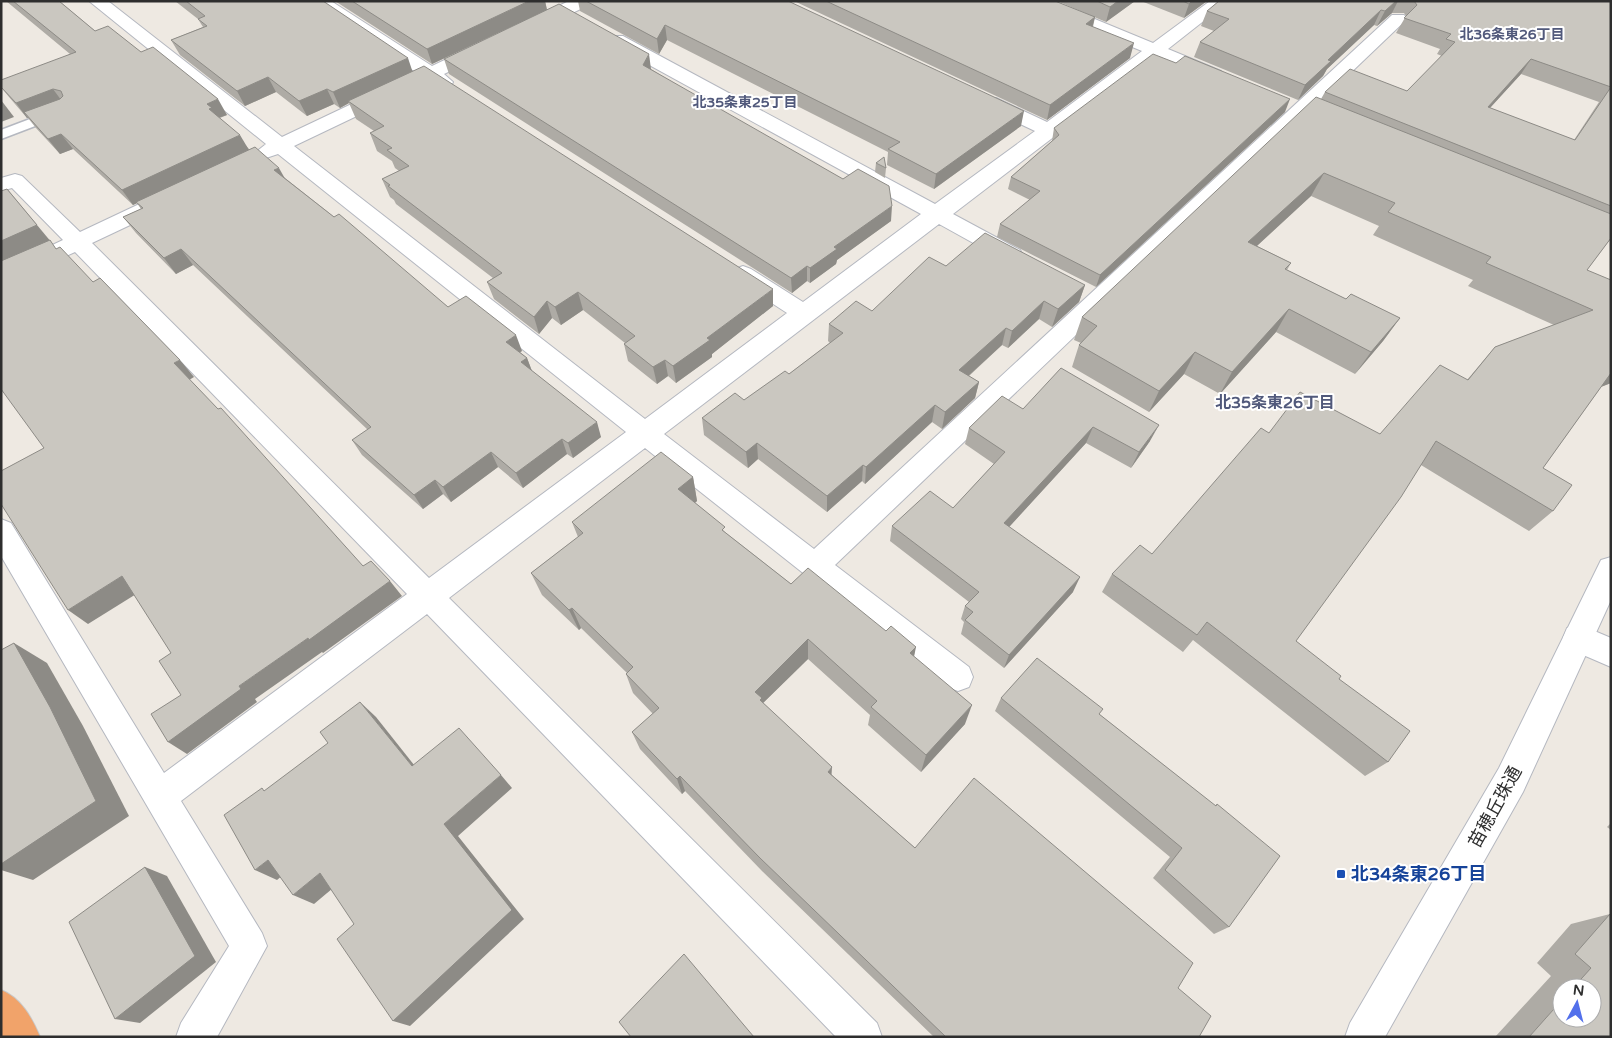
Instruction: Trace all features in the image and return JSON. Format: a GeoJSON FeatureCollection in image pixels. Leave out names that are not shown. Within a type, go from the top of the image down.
{"type":"FeatureCollection","features":[{"type":"Feature","properties":{"kind":"highway"},"geometry":{"type":"LineString","coordinates":[[1,1009],[22,1037]]}},
{"type":"Feature","properties":{"kind":"street"},"geometry":{"type":"LineString","coordinates":[[97,1],[646,434],[958,677]]}},
{"type":"Feature","properties":{"kind":"street"},"geometry":{"type":"LineString","coordinates":[[319,1],[456,90]]}},
{"type":"Feature","properties":{"kind":"street"},"geometry":{"type":"LineString","coordinates":[[545,1],[563,11]]}},
{"type":"Feature","properties":{"kind":"street"},"geometry":{"type":"LineString","coordinates":[[1036,1],[1228,80]]}},
{"type":"Feature","properties":{"kind":"street"},"geometry":{"type":"LineString","coordinates":[[160,797],[1221,1]]}},
{"type":"Feature","properties":{"kind":"street"},"geometry":{"type":"LineString","coordinates":[[253,158],[563,11],[582,11]]}},
{"type":"Feature","properties":{"kind":"street"},"geometry":{"type":"LineString","coordinates":[[815,566],[1035,359],[1089,296],[1300,110],[1398,19]]}},
{"type":"Feature","properties":{"kind":"street"},"geometry":{"type":"LineString","coordinates":[[598,30],[936,216],[1030,264]]}},
{"type":"Feature","properties":{"kind":"street"},"geometry":{"type":"LineString","coordinates":[[969,93],[1049,130]]}},
{"type":"Feature","properties":{"kind":"street"},"geometry":{"type":"LineString","coordinates":[[1,186],[15,180],[863,1037]]}},
{"type":"Feature","properties":{"kind":"street"},"geometry":{"type":"LineString","coordinates":[[1,278],[174,196]]}},
{"type":"Feature","properties":{"kind":"street"},"geometry":{"type":"LineString","coordinates":[[730,266],[805,314]]}},
{"type":"Feature","properties":{"kind":"street"},"geometry":{"type":"LineString","coordinates":[[1035,359],[1059,374]]}},
{"type":"Feature","properties":{"kind":"street"},"geometry":{"type":"LineString","coordinates":[[1,531],[249,946],[195,1037]]}},
{"type":"Feature","properties":{"kind":"street","name":"苗穂丘珠通"},"geometry":{"type":"LineString","coordinates":[[1364,1037],[1512,780],[1611,569]]}},
{"type":"Feature","properties":{"kind":"street"},"geometry":{"type":"LineString","coordinates":[[1578,638],[1611,653]]}},
{"type":"Feature","properties":{"kind":"lane"},"geometry":{"type":"LineString","coordinates":[[1,135],[65,110]]}},
{"type":"Feature","properties":{"kind":"building"},"geometry":{"type":"Polygon","coordinates":[[[13,1],[59,1],[95,31],[108,26],[141,52],[153,47],[218,99],[207,104],[212,108],[209,109],[240,135],[122,190],[61,134],[48,139],[24,112],[60,99],[63,96],[61,91],[53,89],[16,103],[1,87],[1,80],[76,52],[13,1]]]}},
{"type":"Feature","properties":{"kind":"building"},"geometry":{"type":"Polygon","coordinates":[[[186,1],[323,1],[408,58],[333,92],[327,89],[299,101],[268,77],[237,91],[171,40],[207,26],[198,19],[205,16],[186,1]]]}},
{"type":"Feature","properties":{"kind":"building"},"geometry":{"type":"Polygon","coordinates":[[[352,1],[529,1],[427,49],[352,1]]]}},
{"type":"Feature","properties":{"kind":"building"},"geometry":{"type":"Polygon","coordinates":[[[586,1],[788,1],[1024,111],[936,174],[888,149],[900,142],[665,25],[657,39],[586,1]]]}},
{"type":"Feature","properties":{"kind":"building"},"geometry":{"type":"Polygon","coordinates":[[[826,1],[1055,1],[1095,17],[1086,24],[1134,43],[1050,105],[826,1]]]}},
{"type":"Feature","properties":{"kind":"building"},"geometry":{"type":"Polygon","coordinates":[[[1097,1],[1118,1],[1110,7],[1097,1]]]}},
{"type":"Feature","properties":{"kind":"building"},"geometry":{"type":"Polygon","coordinates":[[[1219,1],[1396,1],[1385,11],[1381,10],[1328,60],[1331,61],[1305,85],[1200,42],[1229,19],[1207,11],[1219,1]]]}},
{"type":"Feature","properties":{"kind":"building"},"geometry":{"type":"Polygon","coordinates":[[[1414,1],[1611,1],[1611,87],[1611,206],[1325,92],[1350,69],[1407,91],[1455,42],[1446,39],[1451,34],[1404,18],[1417,5],[1414,1]],[[1531,59],[1488,107],[1575,140],[1611,87],[1531,59]]]}},
{"type":"Feature","properties":{"kind":"building"},"geometry":{"type":"Polygon","coordinates":[[[559,4],[649,54],[643,65],[843,179],[858,169],[889,186],[892,206],[834,247],[837,249],[810,268],[807,266],[791,278],[444,59],[559,4]]]}},
{"type":"Feature","properties":{"kind":"building"},"geometry":{"type":"Polygon","coordinates":[[[1153,54],[1176,63],[1185,56],[1290,99],[1100,275],[1000,224],[1040,191],[1011,177],[1059,135],[1054,128],[1153,54]]]}},
{"type":"Feature","properties":{"kind":"building"},"geometry":{"type":"Polygon","coordinates":[[[424,66],[773,289],[707,338],[710,340],[673,366],[665,360],[653,367],[624,344],[635,336],[578,292],[555,307],[547,301],[534,317],[487,282],[502,273],[388,186],[390,185],[382,179],[409,166],[387,150],[392,148],[370,133],[384,126],[348,101],[424,66]]]}},
{"type":"Feature","properties":{"kind":"building"},"geometry":{"type":"Polygon","coordinates":[[[1316,97],[1611,214],[1611,238],[1587,270],[1611,280],[1611,373],[1543,468],[1572,485],[1553,511],[1436,441],[1401,497],[1296,641],[1341,676],[1339,679],[1410,731],[1388,762],[1207,622],[1197,635],[1112,574],[1140,545],[1152,554],[1261,428],[1269,433],[1300,392],[1380,434],[1440,365],[1468,380],[1495,347],[1593,310],[1486,263],[1491,257],[1388,212],[1395,203],[1324,173],[1248,242],[1291,263],[1285,269],[1346,299],[1351,294],[1400,318],[1371,352],[1289,309],[1232,372],[1195,352],[1159,391],[1079,345],[1097,326],[1082,317],[1316,97]]]}},
{"type":"Feature","properties":{"kind":"building"},"geometry":{"type":"Polygon","coordinates":[[[255,147],[279,168],[274,170],[334,217],[339,214],[448,307],[466,296],[516,335],[506,342],[527,358],[521,362],[597,422],[568,443],[562,439],[516,473],[491,452],[443,487],[435,480],[414,495],[352,440],[371,427],[181,249],[164,258],[123,217],[143,208],[136,202],[255,147]]]}},
{"type":"Feature","properties":{"kind":"building"},"geometry":{"type":"Polygon","coordinates":[[[884,157],[886,168],[876,163],[884,157]]]}},
{"type":"Feature","properties":{"kind":"building"},"geometry":{"type":"Polygon","coordinates":[[[7,189],[37,225],[1,241],[1,191],[7,189]]]}},
{"type":"Feature","properties":{"kind":"building"},"geometry":{"type":"Polygon","coordinates":[[[985,233],[1085,285],[1058,309],[1044,301],[1012,331],[1006,328],[959,370],[979,382],[945,412],[935,405],[866,467],[863,465],[827,496],[757,443],[746,452],[702,418],[735,393],[744,400],[785,371],[789,374],[843,333],[829,324],[856,301],[872,311],[929,257],[946,266],[985,233]]]}},
{"type":"Feature","properties":{"kind":"building"},"geometry":{"type":"Polygon","coordinates":[[[50,240],[56,249],[60,247],[93,282],[100,278],[180,360],[174,363],[218,409],[221,408],[363,566],[371,561],[390,581],[309,640],[308,638],[239,686],[241,689],[168,742],[151,714],[181,695],[159,661],[171,653],[122,576],[68,610],[1,504],[1,471],[44,448],[1,389],[1,261],[50,240]]]}},
{"type":"Feature","properties":{"kind":"building"},"geometry":{"type":"Polygon","coordinates":[[[1061,368],[1159,425],[1139,452],[1093,427],[1004,523],[1080,577],[1009,655],[965,620],[973,612],[965,606],[979,592],[892,526],[930,491],[953,508],[1005,452],[969,428],[1002,396],[1023,409],[1061,368]]]}},
{"type":"Feature","properties":{"kind":"building"},"geometry":{"type":"Polygon","coordinates":[[[661,452],[693,477],[678,489],[725,527],[722,530],[791,584],[808,568],[886,631],[891,626],[916,647],[910,653],[972,705],[926,755],[871,707],[877,701],[808,639],[755,692],[762,698],[760,700],[832,767],[828,772],[915,848],[974,778],[1193,963],[1178,988],[1211,1016],[1199,1037],[946,1037],[760,858],[680,776],[677,779],[632,732],[659,708],[626,674],[633,667],[572,608],[569,610],[531,573],[583,533],[572,522],[661,452]]]}},
{"type":"Feature","properties":{"kind":"building"},"geometry":{"type":"Polygon","coordinates":[[[14,643],[50,707],[96,801],[1,864],[1,650],[14,643]]]}},
{"type":"Feature","properties":{"kind":"building"},"geometry":{"type":"Polygon","coordinates":[[[1037,658],[1103,709],[1099,714],[1216,806],[1217,804],[1280,856],[1229,927],[1165,870],[1182,848],[1001,698],[1037,658]]]}},
{"type":"Feature","properties":{"kind":"building"},"geometry":{"type":"Polygon","coordinates":[[[360,702],[412,766],[459,728],[501,775],[444,824],[512,910],[393,1021],[337,939],[354,924],[320,873],[293,895],[268,860],[255,870],[224,815],[262,788],[264,791],[328,743],[320,732],[360,702]]]}},
{"type":"Feature","properties":{"kind":"building"},"geometry":{"type":"Polygon","coordinates":[[[145,867],[195,956],[115,1019],[69,922],[145,867]]]}},
{"type":"Feature","properties":{"kind":"building"},"geometry":{"type":"Polygon","coordinates":[[[1610,914],[1611,1037],[1529,1037],[1552,1011],[1552,1028],[1602,1028],[1602,978],[1582,978],[1591,968],[1575,954],[1610,914]]]}},
{"type":"Feature","properties":{"kind":"building"},"geometry":{"type":"Polygon","coordinates":[[[684,954],[754,1037],[631,1037],[619,1022],[684,954]]]}},
{"type":"Feature","properties":{"kind":"place","name":"北34条東26丁目"},"geometry":{"type":"Point","coordinates":[1341,874]}},
{"type":"Feature","properties":{"kind":"district","name":"北36条東26丁目"},"geometry":{"type":"Point","coordinates":[1512,34]}},
{"type":"Feature","properties":{"kind":"district","name":"北35条東25丁目"},"geometry":{"type":"Point","coordinates":[745,102]}},
{"type":"Feature","properties":{"kind":"district","name":"北35条東26丁目"},"geometry":{"type":"Point","coordinates":[1275,402]}}]}
